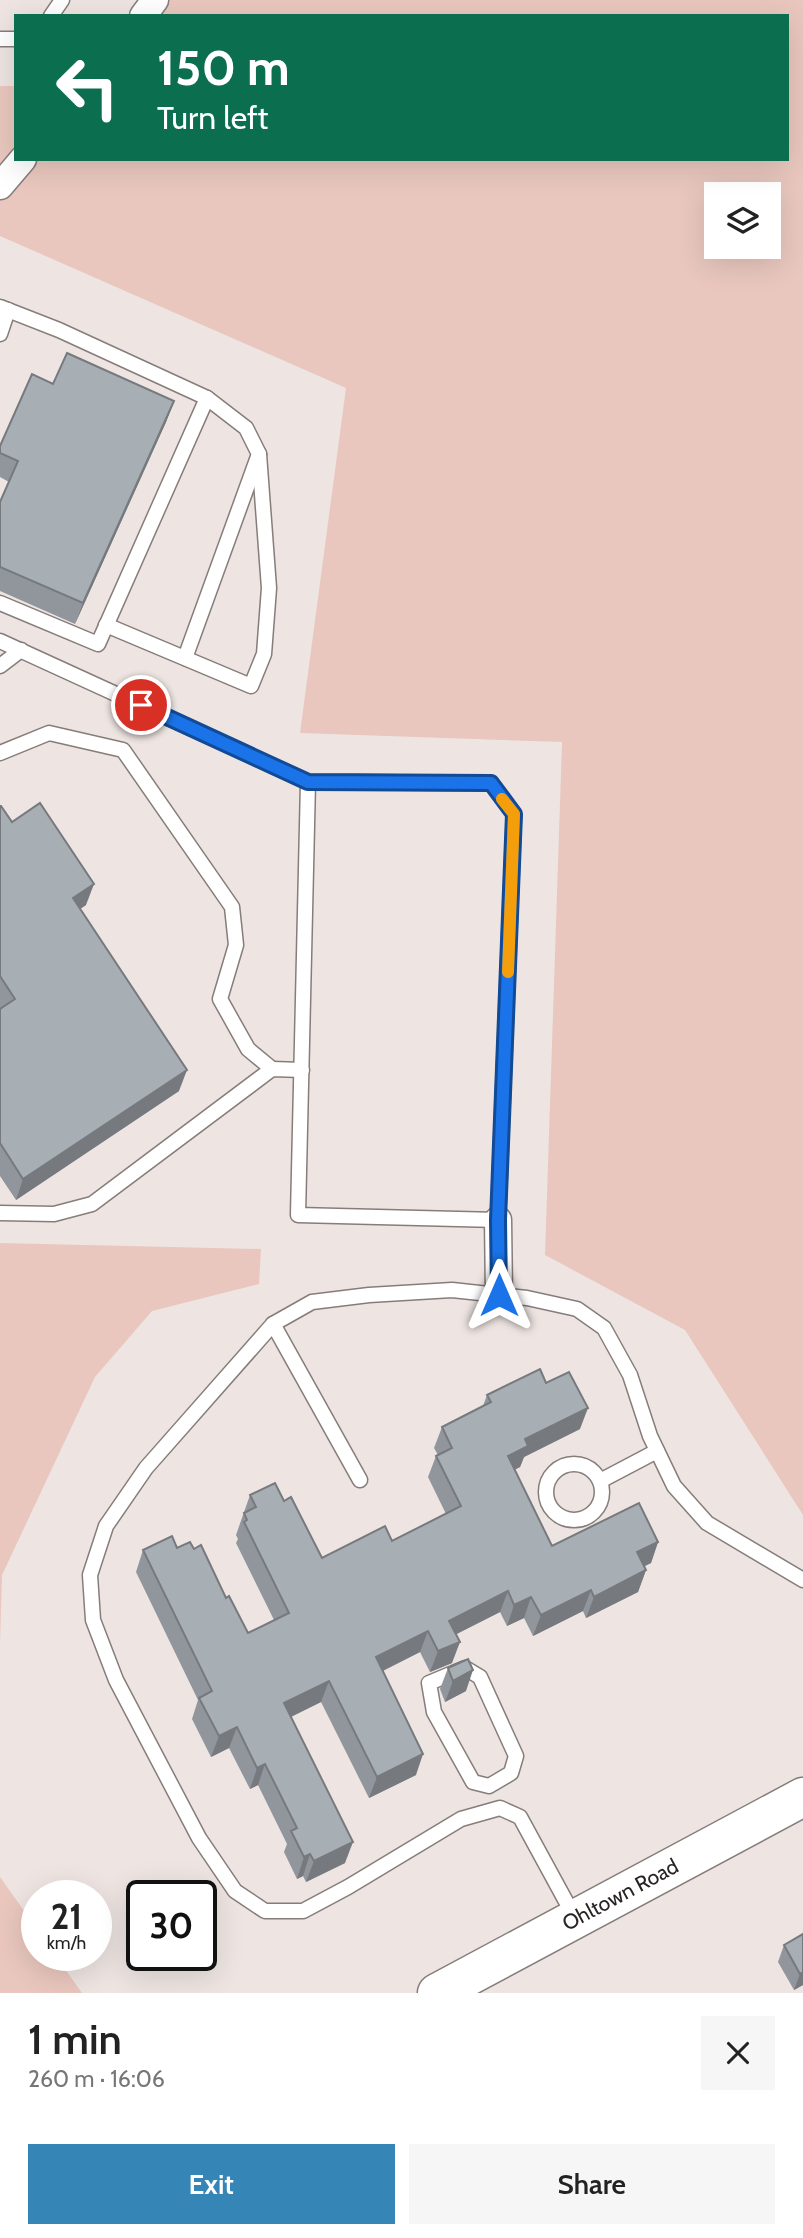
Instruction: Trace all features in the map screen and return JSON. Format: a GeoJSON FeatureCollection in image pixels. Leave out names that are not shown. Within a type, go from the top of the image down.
{"type":"FeatureCollection","features":[{"type":"Feature","properties":{"kind":"street"},"geometry":{"type":"LineString","coordinates":[[0,187],[21,161]]}},
{"type":"Feature","properties":{"kind":"street"},"geometry":{"type":"LineString","coordinates":[[498,1220],[499,1295]]}},
{"type":"Feature","properties":{"kind":"street","name":"Ohltown Road"},"geometry":{"type":"LineString","coordinates":[[437,1993],[803,1797]]}},
{"type":"Feature","properties":{"kind":"lane"},"geometry":{"type":"LineString","coordinates":[[0,334],[4,308],[59,330],[207,398],[246,428],[259,454],[269,588],[264,654],[251,686],[106,625]]}},
{"type":"Feature","properties":{"kind":"lane"},"geometry":{"type":"LineString","coordinates":[[0,603],[98,644],[207,398]]}},
{"type":"Feature","properties":{"kind":"lane"},"geometry":{"type":"LineString","coordinates":[[185,658],[259,454]]}},
{"type":"Feature","properties":{"kind":"lane"},"geometry":{"type":"LineString","coordinates":[[0,641],[308,782],[491,783],[514,814],[498,1220],[298,1214],[308,782]]}},
{"type":"Feature","properties":{"kind":"lane"},"geometry":{"type":"LineString","coordinates":[[0,666],[21,650]]}},
{"type":"Feature","properties":{"kind":"lane"},"geometry":{"type":"LineString","coordinates":[[0,753],[49,733],[123,750],[232,907],[236,945],[220,999],[248,1049],[272,1069],[302,1070]]}},
{"type":"Feature","properties":{"kind":"lane"},"geometry":{"type":"LineString","coordinates":[[0,1213],[54,1214],[92,1204],[272,1069]]}},
{"type":"Feature","properties":{"kind":"lane"},"geometry":{"type":"LineString","coordinates":[[500,1808],[461,1819],[303,1911],[265,1911],[235,1891],[199,1838],[116,1680],[93,1620],[90,1575],[106,1526],[146,1468],[272,1324],[312,1301],[369,1294],[452,1290],[527,1298],[577,1309],[604,1328],[629,1375],[657,1451],[674,1486],[707,1523],[803,1580]]}},
{"type":"Feature","properties":{"kind":"lane"},"geometry":{"type":"LineString","coordinates":[[272,1324],[360,1480]]}},
{"type":"Feature","properties":{"kind":"lane"},"geometry":{"type":"LineString","coordinates":[[600,1481],[657,1451]]}},
{"type":"Feature","properties":{"kind":"lane"},"geometry":{"type":"LineString","coordinates":[[580,1464],[590,1469],[600,1481],[602,1498],[589,1516],[568,1520],[558,1516],[550,1507],[546,1486],[559,1468],[580,1464]]}},
{"type":"Feature","properties":{"kind":"lane"},"geometry":{"type":"LineString","coordinates":[[489,1786],[511,1773],[516,1756],[480,1677],[465,1668],[429,1683],[434,1712],[473,1782],[489,1786],[500,1808],[520,1817],[575,1919]]}},
{"type":"Feature","properties":{"kind":"shaded area"},"geometry":{"type":"Polygon","coordinates":[[[155,0],[803,0],[803,1515],[685,1330],[545,1255],[562,742],[300,733],[346,388],[0,236],[0,86],[14,86],[14,161],[789,161],[789,14],[144,14],[155,0]]]}},
{"type":"Feature","properties":{"kind":"shaded area"},"geometry":{"type":"Polygon","coordinates":[[[0,1243],[261,1249],[259,1284],[152,1311],[95,1377],[2,1575],[0,1644],[0,1243]]]}},
{"type":"Feature","properties":{"kind":"shaded area"},"geometry":{"type":"Polygon","coordinates":[[[0,1877],[21,1907],[21,1971],[66,1971],[82,1993],[0,1993],[0,1877]]]}},
{"type":"Feature","properties":{"kind":"building"},"geometry":{"type":"Polygon","coordinates":[[[67,353],[174,401],[83,603],[0,567],[0,502],[18,461],[0,453],[0,446],[32,374],[53,384],[67,353]]]}},
{"type":"Feature","properties":{"kind":"building"},"geometry":{"type":"Polygon","coordinates":[[[40,803],[94,884],[73,898],[187,1070],[23,1179],[0,1143],[0,1009],[15,999],[0,976],[0,806],[12,822],[40,803]]]}},
{"type":"Feature","properties":{"kind":"building"},"geometry":{"type":"Polygon","coordinates":[[[540,1369],[546,1383],[569,1372],[588,1408],[525,1439],[528,1446],[508,1456],[552,1546],[639,1503],[658,1542],[637,1552],[646,1570],[594,1597],[591,1590],[541,1615],[531,1597],[514,1605],[508,1591],[449,1621],[460,1642],[438,1651],[428,1631],[376,1657],[423,1754],[377,1777],[329,1681],[284,1703],[353,1842],[314,1861],[310,1854],[304,1857],[291,1831],[297,1828],[265,1764],[257,1768],[237,1727],[219,1736],[199,1698],[212,1691],[143,1550],[172,1536],[177,1548],[190,1542],[194,1549],[201,1545],[226,1598],[229,1596],[248,1633],[289,1613],[244,1522],[247,1520],[244,1513],[256,1507],[250,1495],[275,1483],[284,1501],[291,1497],[322,1558],[385,1526],[392,1541],[461,1506],[436,1456],[452,1448],[442,1427],[491,1402],[487,1395],[540,1369]]]}},
{"type":"Feature","properties":{"kind":"building"},"geometry":{"type":"Polygon","coordinates":[[[468,1659],[473,1670],[453,1681],[448,1668],[468,1659]]]}},
{"type":"Feature","properties":{"kind":"building"},"geometry":{"type":"Polygon","coordinates":[[[803,1934],[803,1972],[800,1974],[784,1945],[803,1934]]]}},
{"type":"Feature","properties":{"kind":"slow traffic"},"geometry":{"type":"LineString","coordinates":[[502,799],[514,814],[508,972]]}},
{"type":"Feature","properties":{"kind":"route"},"geometry":{"type":"LineString","coordinates":[[141,705],[308,782],[491,783],[514,814],[498,1220],[499,1295]]}}]}
